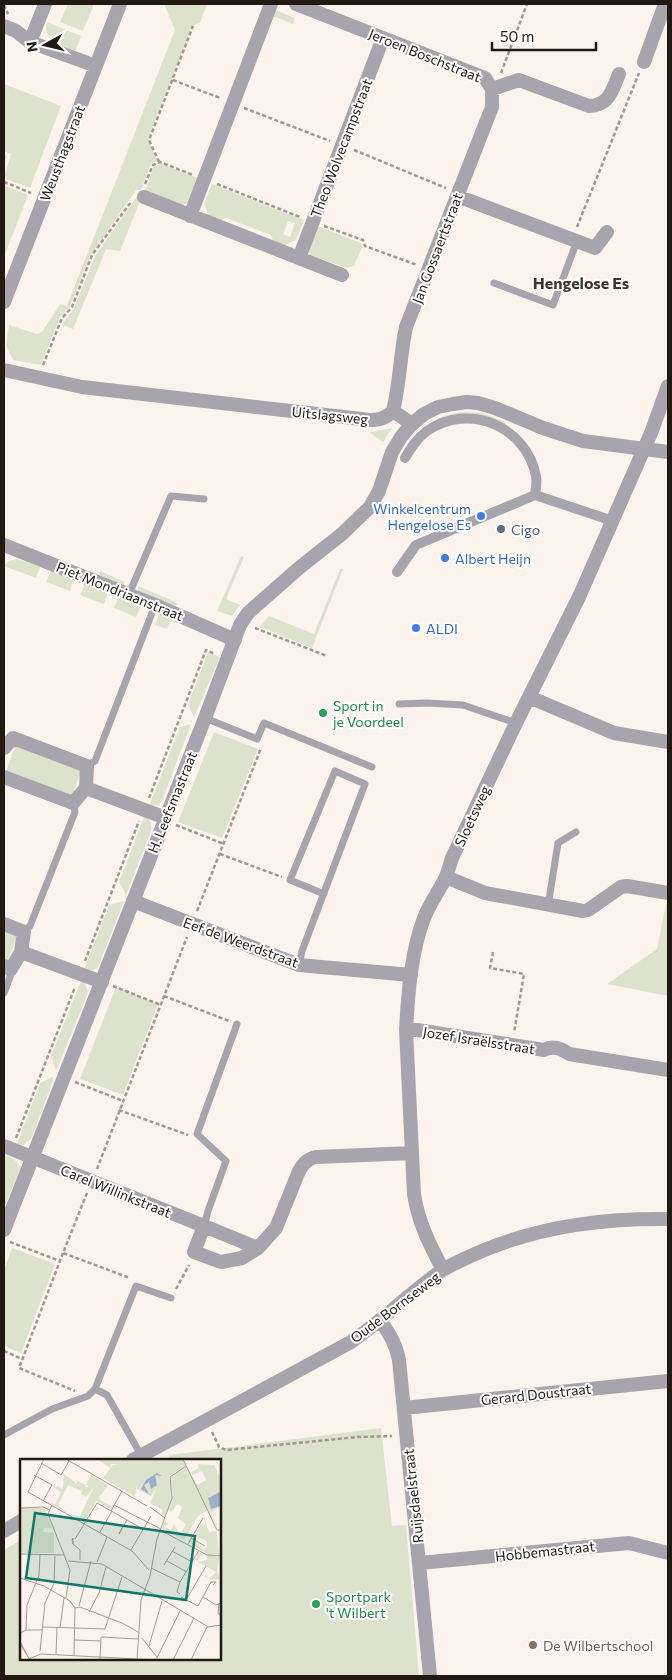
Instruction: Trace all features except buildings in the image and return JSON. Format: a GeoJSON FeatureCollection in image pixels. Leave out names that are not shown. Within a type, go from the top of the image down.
{"type":"FeatureCollection","features":[{"type":"Feature","properties":{"kind":"street"},"geometry":{"type":"LineString","coordinates":[[30,42],[45,4]]}},
{"type":"Feature","properties":{"kind":"street","name":"Weusthagstraat"},"geometry":{"type":"LineString","coordinates":[[4,302],[120,4]]}},
{"type":"Feature","properties":{"kind":"street"},"geometry":{"type":"LineString","coordinates":[[190,216],[271,4]]}},
{"type":"Feature","properties":{"kind":"street","name":"Jeroen Boschstraat"},"geometry":{"type":"LineString","coordinates":[[296,4],[329,10],[383,38],[485,78],[494,89],[519,80],[590,106],[599,106],[610,96],[619,74]]}},
{"type":"Feature","properties":{"kind":"street"},"geometry":{"type":"LineString","coordinates":[[644,62],[665,4]]}},
{"type":"Feature","properties":{"kind":"street"},"geometry":{"type":"LineString","coordinates":[[4,26],[16,31],[30,42],[96,66]]}},
{"type":"Feature","properties":{"kind":"street","name":"Theo Wolvecampstraat"},"geometry":{"type":"LineString","coordinates":[[299,258],[383,38]]}},
{"type":"Feature","properties":{"kind":"street","name":"Jan Gossaertstraat"},"geometry":{"type":"LineString","coordinates":[[393,410],[401,349],[406,327],[492,108],[494,89]]}},
{"type":"Feature","properties":{"kind":"street"},"geometry":{"type":"LineString","coordinates":[[143,195],[190,216],[342,275]]}},
{"type":"Feature","properties":{"kind":"street"},"geometry":{"type":"LineString","coordinates":[[457,196],[595,248],[607,232]]}},
{"type":"Feature","properties":{"kind":"street","name":"Uitslagsweg"},"geometry":{"type":"LineString","coordinates":[[4,370],[82,387],[370,420],[379,420],[387,417],[393,410]]}},
{"type":"Feature","properties":{"kind":"street","name":"Sloetsweg"},"geometry":{"type":"LineString","coordinates":[[443,1270],[425,1235],[416,1212],[412,1153],[406,1030],[411,975],[424,919],[435,894],[446,877],[452,858],[516,723],[580,597],[644,450],[668,386]]}},
{"type":"Feature","properties":{"kind":"street"},"geometry":{"type":"LineString","coordinates":[[393,410],[412,424],[424,414],[438,407],[466,402],[478,403],[583,441],[668,452]]}},
{"type":"Feature","properties":{"kind":"street"},"geometry":{"type":"LineString","coordinates":[[405,458],[414,444],[426,432],[441,423],[457,419],[473,419],[486,422],[511,433],[522,443],[530,458],[536,477],[535,495]]}},
{"type":"Feature","properties":{"kind":"street","name":"H. Leefsmastraat"},"geometry":{"type":"LineString","coordinates":[[7,1236],[32,1157],[206,718],[240,625],[256,606],[299,568],[342,534],[370,507],[379,491],[392,452],[400,437],[412,424]]}},
{"type":"Feature","properties":{"kind":"street"},"geometry":{"type":"LineString","coordinates":[[397,572],[416,545],[535,495],[545,489]]}},
{"type":"Feature","properties":{"kind":"street"},"geometry":{"type":"LineString","coordinates":[[535,495],[613,521]]}},
{"type":"Feature","properties":{"kind":"street","name":"Piet Mondriaanstraat"},"geometry":{"type":"LineString","coordinates":[[4,545],[129,594],[235,640]]}},
{"type":"Feature","properties":{"kind":"street"},"geometry":{"type":"LineString","coordinates":[[529,697],[614,733],[668,742]]}},
{"type":"Feature","properties":{"kind":"street"},"geometry":{"type":"LineString","coordinates":[[4,748],[13,738],[87,766],[86,788],[74,803],[4,777]]}},
{"type":"Feature","properties":{"kind":"street"},"geometry":{"type":"LineString","coordinates":[[86,788],[165,820]]}},
{"type":"Feature","properties":{"kind":"street"},"geometry":{"type":"LineString","coordinates":[[446,877],[486,894],[583,911],[588,910],[621,887],[627,886],[668,893]]}},
{"type":"Feature","properties":{"kind":"street","name":"Eef de Weerdstraat"},"geometry":{"type":"LineString","coordinates":[[133,902],[299,965],[411,975]]}},
{"type":"Feature","properties":{"kind":"street"},"geometry":{"type":"LineString","coordinates":[[4,924],[24,932],[21,952],[7,967]]}},
{"type":"Feature","properties":{"kind":"street"},"geometry":{"type":"LineString","coordinates":[[21,952],[102,982]]}},
{"type":"Feature","properties":{"kind":"street","name":"Jozef Israëlsstraat"},"geometry":{"type":"LineString","coordinates":[[406,1030],[544,1050],[550,1047],[563,1049],[569,1054],[668,1070]]}},
{"type":"Feature","properties":{"kind":"street","name":"Carel Willinkstraat"},"geometry":{"type":"LineString","coordinates":[[4,1147],[258,1248]]}},
{"type":"Feature","properties":{"kind":"street"},"geometry":{"type":"LineString","coordinates":[[202,1225],[194,1252],[221,1262],[242,1258],[258,1248],[276,1228],[299,1171],[304,1162],[309,1158],[412,1153]]}},
{"type":"Feature","properties":{"kind":"street","name":"Oude Bornseweg"},"geometry":{"type":"LineString","coordinates":[[137,1458],[351,1342],[406,1297],[443,1270],[464,1259],[494,1246],[555,1228],[590,1223],[668,1219]]}},
{"type":"Feature","properties":{"kind":"street","name":"Ruijsdaelstraat"},"geometry":{"type":"LineString","coordinates":[[380,1320],[391,1336],[400,1360],[430,1676]]}},
{"type":"Feature","properties":{"kind":"street","name":"Gerard Doustraat"},"geometry":{"type":"LineString","coordinates":[[404,1408],[668,1381]]}},
{"type":"Feature","properties":{"kind":"street"},"geometry":{"type":"LineString","coordinates":[[4,1531],[20,1523]]}},
{"type":"Feature","properties":{"kind":"street","name":"Hobbemastraat"},"geometry":{"type":"LineString","coordinates":[[420,1563],[629,1543],[668,1553]]}},
{"type":"Feature","properties":{"kind":"lane"},"geometry":{"type":"LineString","coordinates":[[494,283],[552,305],[575,240]]}},
{"type":"Feature","properties":{"kind":"lane"},"geometry":{"type":"LineString","coordinates":[[129,594],[171,496],[204,499]]}},
{"type":"Feature","properties":{"kind":"lane"},"geometry":{"type":"LineString","coordinates":[[87,766],[95,761],[155,605]]}},
{"type":"Feature","properties":{"kind":"lane"},"geometry":{"type":"LineString","coordinates":[[399,704],[464,705],[516,723]]}},
{"type":"Feature","properties":{"kind":"lane"},"geometry":{"type":"LineString","coordinates":[[206,718],[257,739],[264,723],[372,767]]}},
{"type":"Feature","properties":{"kind":"lane"},"geometry":{"type":"LineString","coordinates":[[299,965],[302,952],[324,894],[365,784],[335,771],[290,880],[324,894]]}},
{"type":"Feature","properties":{"kind":"lane"},"geometry":{"type":"LineString","coordinates":[[24,932],[30,926],[75,812],[74,803]]}},
{"type":"Feature","properties":{"kind":"lane"},"geometry":{"type":"LineString","coordinates":[[548,906],[558,843],[576,832]]}},
{"type":"Feature","properties":{"kind":"lane"},"geometry":{"type":"LineString","coordinates":[[4,993],[10,976],[7,967]]}},
{"type":"Feature","properties":{"kind":"lane"},"geometry":{"type":"LineString","coordinates":[[202,1225],[226,1161],[197,1134],[238,1024]]}},
{"type":"Feature","properties":{"kind":"lane"},"geometry":{"type":"LineString","coordinates":[[4,1435],[52,1409],[88,1396],[96,1389],[136,1286],[171,1298]]}},
{"type":"Feature","properties":{"kind":"lane","name":"Oude Bornseweg"},"geometry":{"type":"LineString","coordinates":[[96,1389],[106,1395],[137,1458]]}},
{"type":"Feature","properties":{"kind":"path"},"geometry":{"type":"LineString","coordinates":[[494,89],[527,4]]}},
{"type":"Feature","properties":{"kind":"path"},"geometry":{"type":"LineString","coordinates":[[160,162],[149,140],[193,26]]}},
{"type":"Feature","properties":{"kind":"path"},"geometry":{"type":"LineString","coordinates":[[575,240],[644,62]]}},
{"type":"Feature","properties":{"kind":"path"},"geometry":{"type":"LineString","coordinates":[[173,80],[443,185],[457,196]]}},
{"type":"Feature","properties":{"kind":"path"},"geometry":{"type":"LineString","coordinates":[[38,378],[62,318],[72,307],[92,255],[138,191],[143,195],[152,165],[160,162],[363,240],[365,246],[428,269]]}},
{"type":"Feature","properties":{"kind":"path"},"geometry":{"type":"LineString","coordinates":[[4,182],[44,198]]}},
{"type":"Feature","properties":{"kind":"path"},"geometry":{"type":"LineString","coordinates":[[253,627],[327,656]]}},
{"type":"Feature","properties":{"kind":"path"},"geometry":{"type":"LineString","coordinates":[[4,1147],[14,1141],[206,650],[228,659]]}},
{"type":"Feature","properties":{"kind":"path"},"geometry":{"type":"LineString","coordinates":[[88,1396],[19,1368],[261,748]]}},
{"type":"Feature","properties":{"kind":"path"},"geometry":{"type":"LineString","coordinates":[[165,820],[224,844]]}},
{"type":"Feature","properties":{"kind":"path"},"geometry":{"type":"LineString","coordinates":[[220,854],[290,880]]}},
{"type":"Feature","properties":{"kind":"path"},"geometry":{"type":"LineString","coordinates":[[493,952],[490,968],[524,974],[512,1044]]}},
{"type":"Feature","properties":{"kind":"path"},"geometry":{"type":"LineString","coordinates":[[102,982],[160,1005]]}},
{"type":"Feature","properties":{"kind":"path"},"geometry":{"type":"LineString","coordinates":[[164,996],[238,1024]]}},
{"type":"Feature","properties":{"kind":"path"},"geometry":{"type":"LineString","coordinates":[[64,1078],[123,1101]]}},
{"type":"Feature","properties":{"kind":"path"},"geometry":{"type":"LineString","coordinates":[[119,1110],[186,1136],[197,1134]]}},
{"type":"Feature","properties":{"kind":"path"},"geometry":{"type":"LineString","coordinates":[[7,1236],[60,1261]]}},
{"type":"Feature","properties":{"kind":"path"},"geometry":{"type":"LineString","coordinates":[[171,1298],[194,1252]]}},
{"type":"Feature","properties":{"kind":"path"},"geometry":{"type":"LineString","coordinates":[[63,1253],[130,1278],[136,1286]]}},
{"type":"Feature","properties":{"kind":"path"},"geometry":{"type":"LineString","coordinates":[[4,1351],[22,1359]]}},
{"type":"Feature","properties":{"kind":"path"},"geometry":{"type":"LineString","coordinates":[[206,1419],[219,1447],[226,1450],[358,1437],[407,1435]]}},
{"type":"Feature","properties":{"kind":"green space"},"geometry":{"type":"Polygon","coordinates":[[[68,4],[94,4],[83,31],[60,22],[68,4]]]}},
{"type":"Feature","properties":{"kind":"green space"},"geometry":{"type":"Polygon","coordinates":[[[164,4],[207,4],[200,23],[192,26],[148,139],[157,161],[151,163],[141,190],[137,189],[91,254],[70,306],[60,317],[41,365],[13,360],[6,346],[9,325],[37,334],[42,332],[60,304],[67,306],[175,30],[164,4]]]}},
{"type":"Feature","properties":{"kind":"green space"},"geometry":{"type":"Polygon","coordinates":[[[275,10],[295,18],[293,24],[273,16],[275,10]]]}},
{"type":"Feature","properties":{"kind":"green space"},"geometry":{"type":"Polygon","coordinates":[[[47,22],[81,36],[75,52],[58,45],[50,39],[46,29],[47,22]]]}},
{"type":"Feature","properties":{"kind":"green space"},"geometry":{"type":"Polygon","coordinates":[[[4,84],[61,106],[30,188],[4,178],[11,154],[4,151],[4,84]]]}},
{"type":"Feature","properties":{"kind":"green space"},"geometry":{"type":"Polygon","coordinates":[[[161,164],[198,178],[188,203],[181,205],[145,191],[154,167],[161,164]]]}},
{"type":"Feature","properties":{"kind":"green space"},"geometry":{"type":"Polygon","coordinates":[[[212,184],[304,220],[296,240],[285,245],[273,241],[271,235],[226,218],[221,220],[209,216],[204,204],[212,184]],[[288,221],[283,234],[290,237],[295,223],[288,221]]]}},
{"type":"Feature","properties":{"kind":"green space"},"geometry":{"type":"Polygon","coordinates":[[[4,185],[28,195],[4,257],[4,185]]]}},
{"type":"Feature","properties":{"kind":"green space"},"geometry":{"type":"Polygon","coordinates":[[[138,195],[140,201],[120,251],[106,249],[73,329],[62,325],[74,308],[95,256],[138,195]]]}},
{"type":"Feature","properties":{"kind":"green space"},"geometry":{"type":"Polygon","coordinates":[[[317,226],[361,243],[362,247],[354,266],[347,268],[310,255],[308,249],[317,226]]]}},
{"type":"Feature","properties":{"kind":"green space"},"geometry":{"type":"Polygon","coordinates":[[[461,412],[482,413],[506,422],[504,425],[482,416],[423,431],[421,429],[443,416],[461,412]]]}},
{"type":"Feature","properties":{"kind":"green space"},"geometry":{"type":"Polygon","coordinates":[[[392,428],[383,442],[370,433],[371,432],[392,428]]]}},
{"type":"Feature","properties":{"kind":"green space"},"geometry":{"type":"Polygon","coordinates":[[[241,556],[244,557],[226,599],[240,605],[232,616],[217,611],[241,556]]]}},
{"type":"Feature","properties":{"kind":"green space"},"geometry":{"type":"Polygon","coordinates":[[[17,559],[40,567],[36,578],[4,566],[9,561],[17,559]]]}},
{"type":"Feature","properties":{"kind":"green space"},"geometry":{"type":"Polygon","coordinates":[[[340,569],[343,569],[312,648],[260,627],[269,616],[314,634],[340,569]]]}},
{"type":"Feature","properties":{"kind":"green space"},"geometry":{"type":"Polygon","coordinates":[[[51,571],[73,579],[70,591],[46,582],[51,571]]]}},
{"type":"Feature","properties":{"kind":"green space"},"geometry":{"type":"Polygon","coordinates":[[[100,571],[125,582],[123,585],[99,575],[100,571]]]}},
{"type":"Feature","properties":{"kind":"green space"},"geometry":{"type":"Polygon","coordinates":[[[85,584],[108,593],[104,604],[80,595],[85,584]]]}},
{"type":"Feature","properties":{"kind":"green space"},"geometry":{"type":"Polygon","coordinates":[[[138,586],[178,603],[176,606],[138,591],[138,586]]]}},
{"type":"Feature","properties":{"kind":"green space"},"geometry":{"type":"Polygon","coordinates":[[[118,598],[141,606],[136,617],[114,608],[118,598]]]}},
{"type":"Feature","properties":{"kind":"green space"},"geometry":{"type":"Polygon","coordinates":[[[159,614],[171,618],[167,629],[155,625],[159,614]]]}},
{"type":"Feature","properties":{"kind":"green space"},"geometry":{"type":"Polygon","coordinates":[[[208,652],[220,657],[194,717],[188,705],[208,652]]]}},
{"type":"Feature","properties":{"kind":"green space"},"geometry":{"type":"Polygon","coordinates":[[[191,724],[162,801],[159,805],[149,806],[180,727],[191,724]]]}},
{"type":"Feature","properties":{"kind":"green space"},"geometry":{"type":"Polygon","coordinates":[[[214,732],[258,749],[222,838],[178,822],[214,732]]]}},
{"type":"Feature","properties":{"kind":"green space"},"geometry":{"type":"Polygon","coordinates":[[[16,744],[82,768],[72,797],[6,772],[16,744]]]}},
{"type":"Feature","properties":{"kind":"green space"},"geometry":{"type":"Polygon","coordinates":[[[144,817],[150,822],[151,831],[126,895],[119,882],[144,817]]]}},
{"type":"Feature","properties":{"kind":"green space"},"geometry":{"type":"Polygon","coordinates":[[[667,899],[668,996],[607,984],[657,949],[667,899]]]}},
{"type":"Feature","properties":{"kind":"green space"},"geometry":{"type":"Polygon","coordinates":[[[124,901],[98,967],[92,971],[84,970],[109,905],[124,901]]]}},
{"type":"Feature","properties":{"kind":"green space"},"geometry":{"type":"Polygon","coordinates":[[[4,929],[18,934],[7,962],[4,961],[4,929]]]}},
{"type":"Feature","properties":{"kind":"green space"},"geometry":{"type":"Polygon","coordinates":[[[81,981],[85,983],[88,993],[56,1071],[51,1056],[81,981]]]}},
{"type":"Feature","properties":{"kind":"green space"},"geometry":{"type":"Polygon","coordinates":[[[116,987],[158,1004],[123,1095],[80,1079],[116,987]]]}},
{"type":"Feature","properties":{"kind":"green space"},"geometry":{"type":"Polygon","coordinates":[[[52,1077],[54,1078],[31,1139],[23,1145],[17,1144],[40,1083],[52,1077]]]}},
{"type":"Feature","properties":{"kind":"green space"},"geometry":{"type":"Polygon","coordinates":[[[4,1155],[14,1159],[21,1167],[4,1208],[4,1155]]]}},
{"type":"Feature","properties":{"kind":"green space"},"geometry":{"type":"Polygon","coordinates":[[[12,1248],[55,1264],[21,1353],[4,1346],[4,1270],[12,1248]]]}},
{"type":"Feature","properties":{"kind":"green space","name":"Sportpark 't Wilbert"},"geometry":{"type":"Polygon","coordinates":[[[381,1428],[392,1526],[406,1525],[419,1676],[4,1676],[4,1550],[20,1541],[20,1660],[221,1660],[221,1459],[170,1459],[169,1455],[381,1428]]]}},
{"type":"Feature","properties":{"kind":"place","name":"Winkelcentrum Hengelose Es"},"geometry":{"type":"Point","coordinates":[481,516]}},
{"type":"Feature","properties":{"kind":"place","name":"Cigo"},"geometry":{"type":"Point","coordinates":[501,529]}},
{"type":"Feature","properties":{"kind":"place","name":"Albert Heijn"},"geometry":{"type":"Point","coordinates":[445,558]}},
{"type":"Feature","properties":{"kind":"place","name":"ALDI"},"geometry":{"type":"Point","coordinates":[416,628]}},
{"type":"Feature","properties":{"kind":"place","name":"Sport in je Voordeel"},"geometry":{"type":"Point","coordinates":[323,713]}},
{"type":"Feature","properties":{"kind":"place","name":"Sportpark 't Wilbert"},"geometry":{"type":"Point","coordinates":[316,1604]}},
{"type":"Feature","properties":{"kind":"place","name":"De Wilbertschool"},"geometry":{"type":"Point","coordinates":[533,1645]}},
{"type":"Feature","properties":{"kind":"district","name":"Hengelose Es"},"geometry":{"type":"Point","coordinates":[581,282]}}]}
